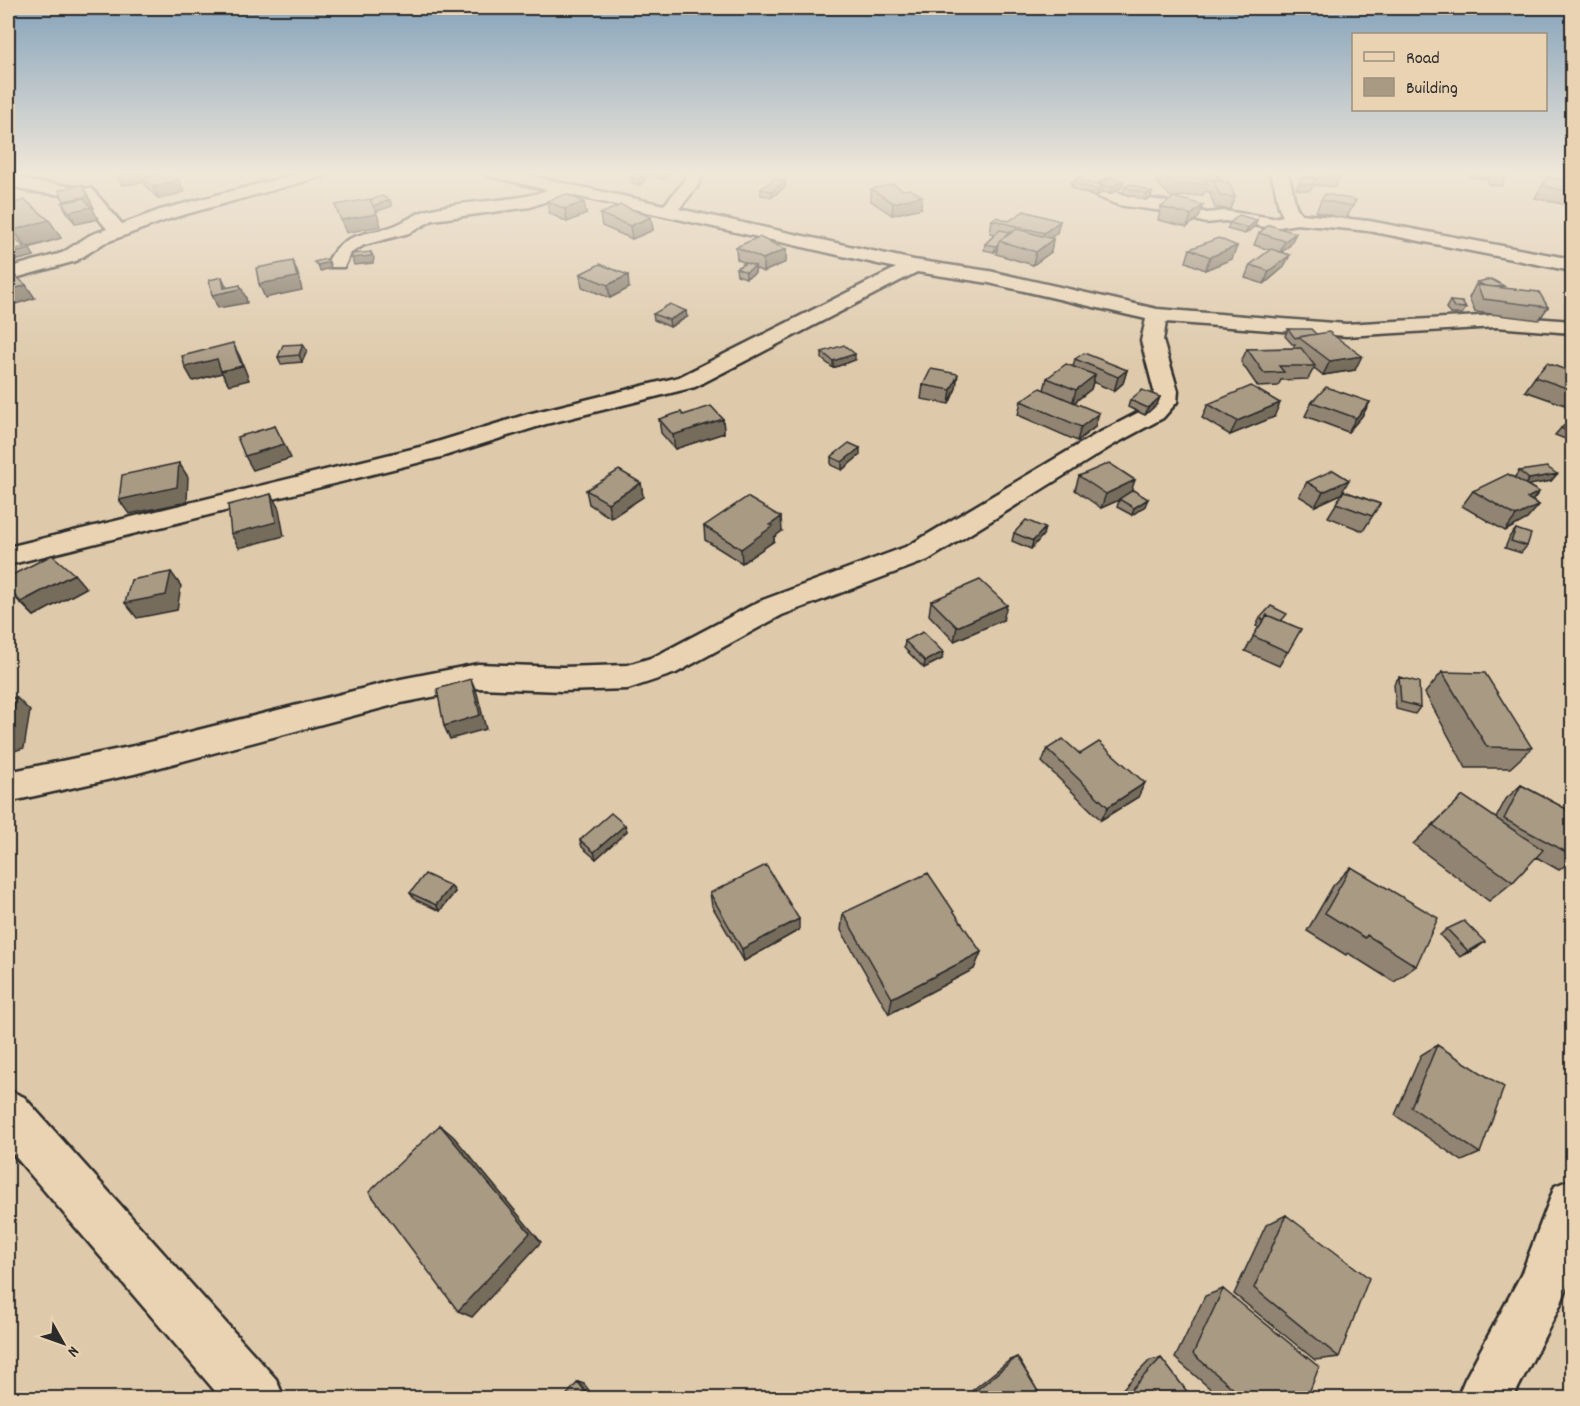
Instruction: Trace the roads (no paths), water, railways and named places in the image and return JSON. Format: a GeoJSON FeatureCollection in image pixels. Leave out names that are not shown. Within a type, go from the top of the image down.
{"type":"FeatureCollection","features":[{"type":"Feature","properties":{"kind":"street"},"geometry":{"type":"LineString","coordinates":[[8,274],[69,257],[98,238]]}},
{"type":"Feature","properties":{"kind":"street"},"geometry":{"type":"LineString","coordinates":[[337,263],[343,250],[357,241],[370,238]]}},
{"type":"Feature","properties":{"kind":"street"},"geometry":{"type":"LineString","coordinates":[[784,238],[914,266],[989,277],[1157,315],[1346,330],[1496,321],[1572,327]]}},
{"type":"Feature","properties":{"kind":"street"},"geometry":{"type":"LineString","coordinates":[[1429,238],[1572,265]]}},
{"type":"Feature","properties":{"kind":"street"},"geometry":{"type":"LineString","coordinates":[[8,556],[432,452],[537,419],[687,382],[914,266]]}},
{"type":"Feature","properties":{"kind":"street"},"geometry":{"type":"LineString","coordinates":[[8,788],[134,760],[401,691],[477,676],[562,679],[628,676],[665,665],[771,608],[918,553],[1104,440],[1155,413],[1165,402],[1167,391],[1152,341],[1157,315]]}},
{"type":"Feature","properties":{"kind":"street"},"geometry":{"type":"LineString","coordinates":[[8,1113],[257,1398]]}},
{"type":"Feature","properties":{"kind":"street"},"geometry":{"type":"LineString","coordinates":[[1484,1398],[1542,1288],[1570,1220]]}}]}
